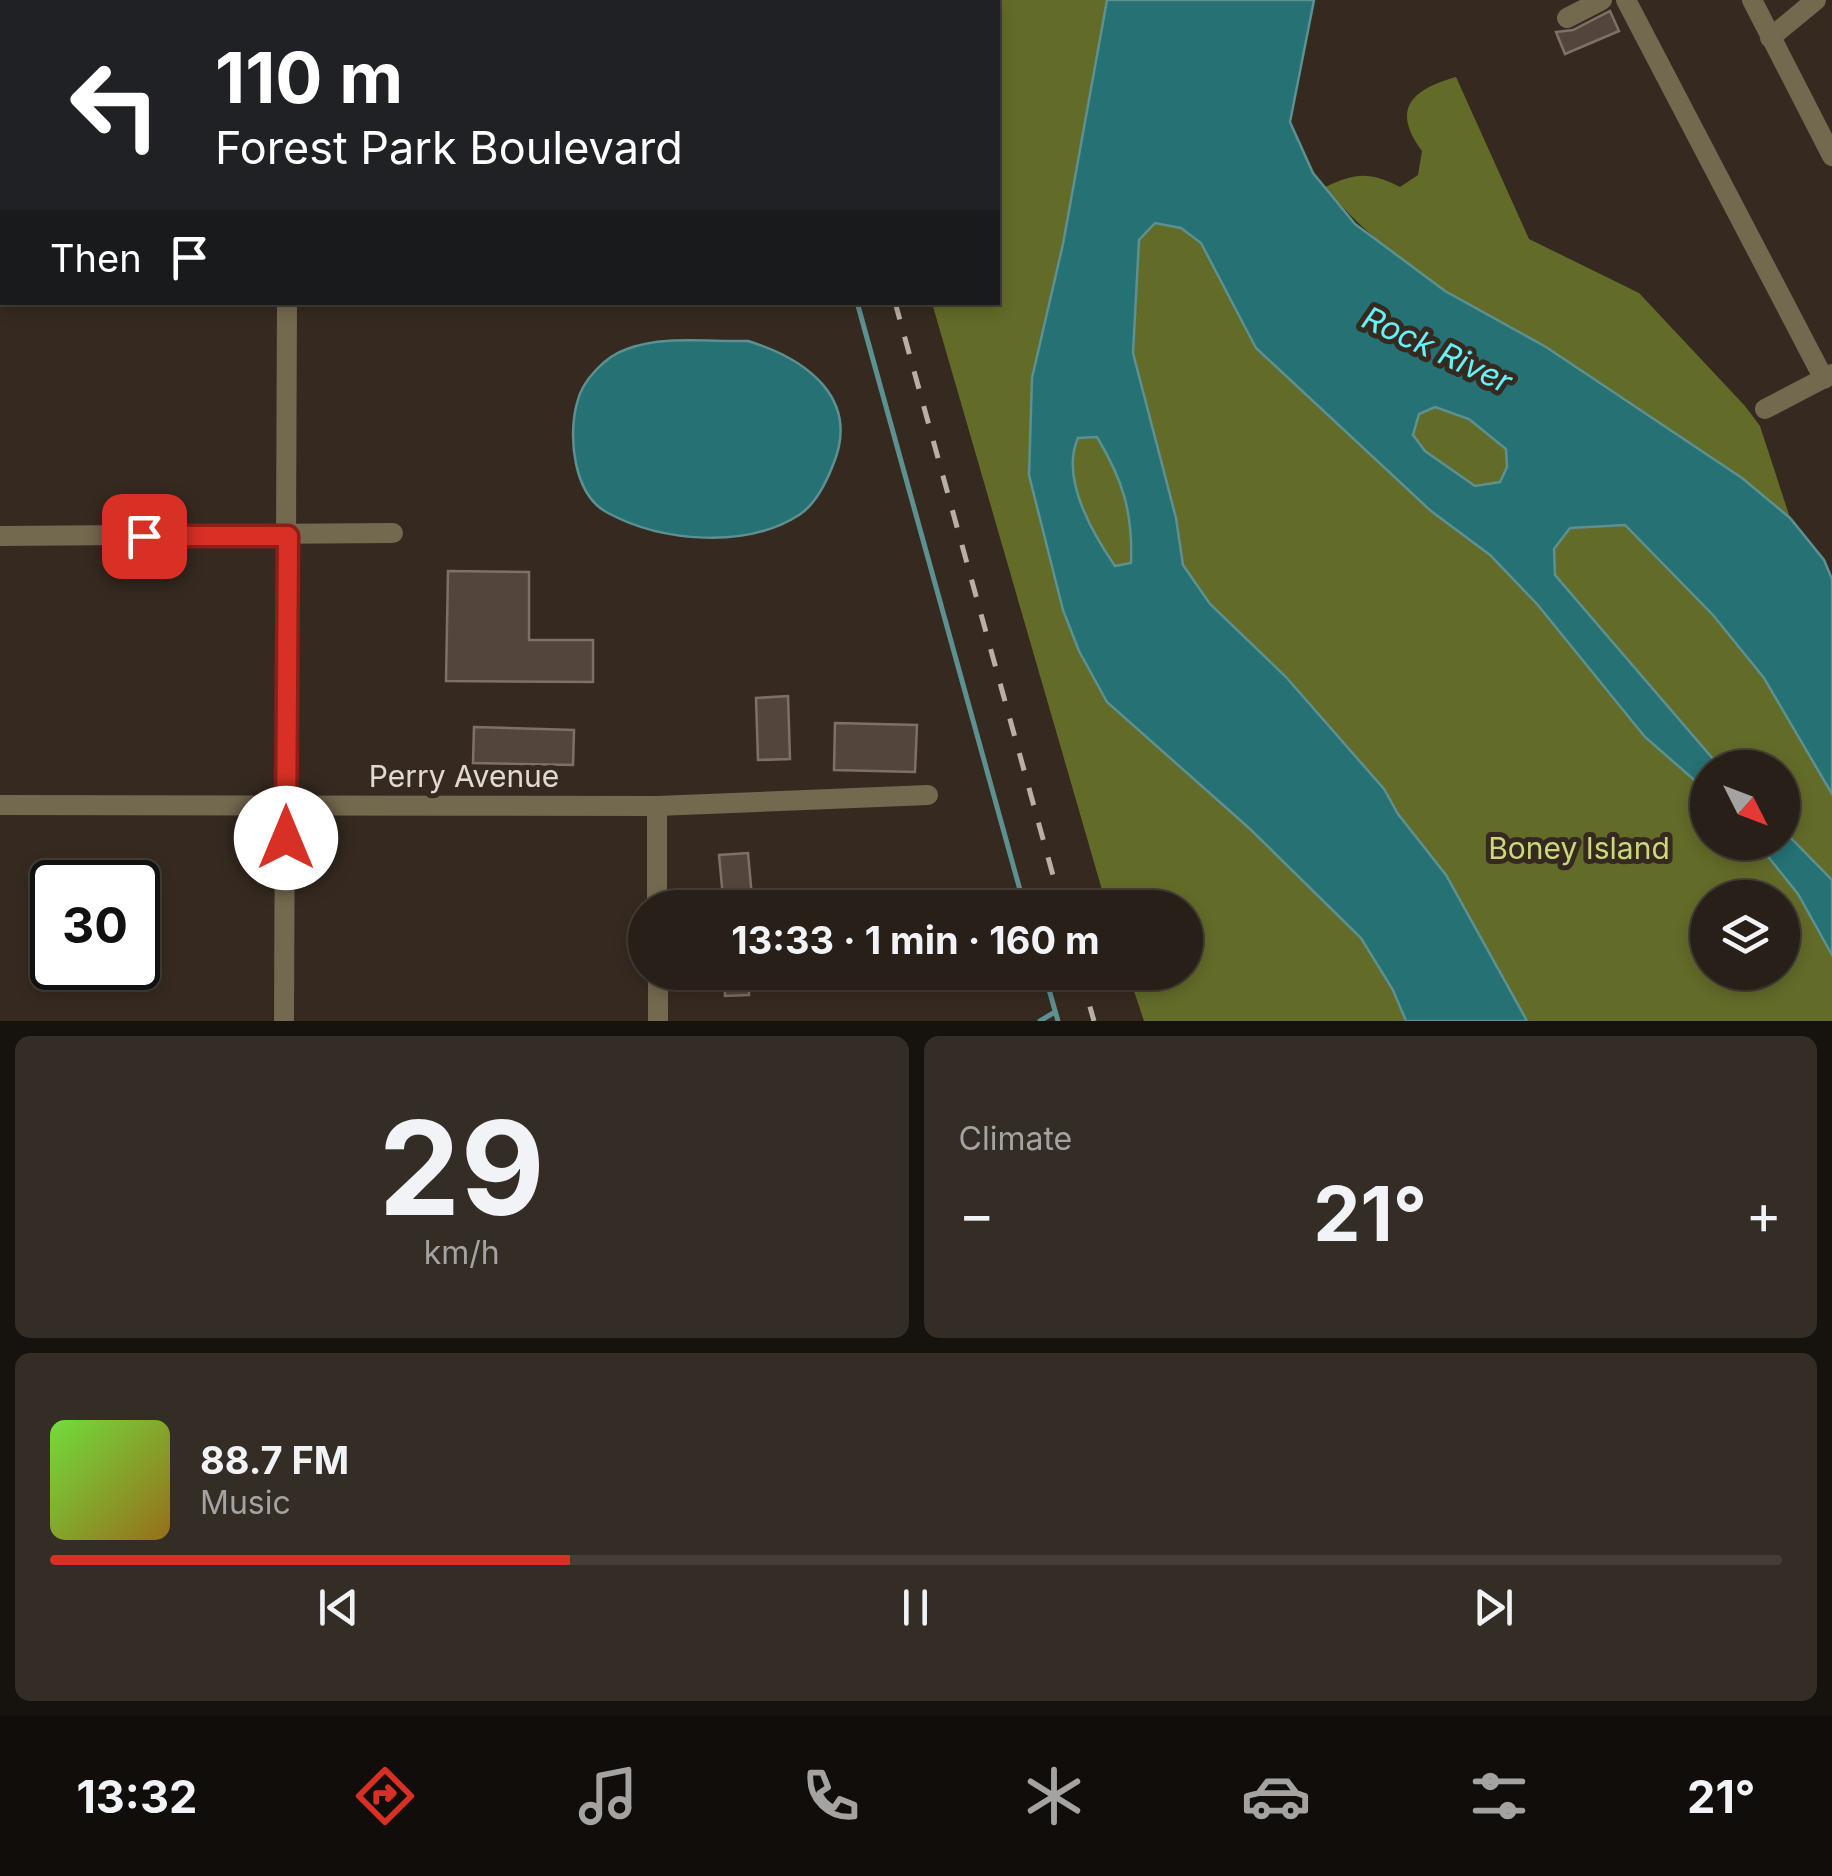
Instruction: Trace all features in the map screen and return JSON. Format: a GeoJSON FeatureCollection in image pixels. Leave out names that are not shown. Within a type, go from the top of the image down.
{"type":"FeatureCollection","features":[{"type":"Feature","properties":{"kind":"street"},"geometry":{"type":"LineString","coordinates":[[1567,18],[1602,0]]}},
{"type":"Feature","properties":{"kind":"street"},"geometry":{"type":"LineString","coordinates":[[1626,0],[1828,376],[1765,410]]}},
{"type":"Feature","properties":{"kind":"street"},"geometry":{"type":"LineString","coordinates":[[1752,0],[1832,156]]}},
{"type":"Feature","properties":{"kind":"street"},"geometry":{"type":"LineString","coordinates":[[1770,38],[1816,0]]}},
{"type":"Feature","properties":{"kind":"street"},"geometry":{"type":"LineString","coordinates":[[284,1021],[288,305]]}},
{"type":"Feature","properties":{"kind":"street"},"geometry":{"type":"LineString","coordinates":[[0,536],[393,533]]}},
{"type":"Feature","properties":{"kind":"street","name":"Perry Avenue"},"geometry":{"type":"LineString","coordinates":[[0,805],[657,806],[928,795]]}},
{"type":"Feature","properties":{"kind":"street"},"geometry":{"type":"LineString","coordinates":[[657,806],[658,890]]}},
{"type":"Feature","properties":{"kind":"street"},"geometry":{"type":"LineString","coordinates":[[658,990],[658,1021]]}},
{"type":"Feature","properties":{"kind":"green space"},"geometry":{"type":"Polygon","coordinates":[[[1000,0],[1107,0],[1063,244],[1032,378],[1029,475],[1063,610],[1079,651],[1107,702],[1249,828],[1361,938],[1393,990],[1406,1021],[1144,1021],[1134,990],[1203,990],[1203,890],[1102,890],[933,305],[1000,305],[1000,0]]]}},
{"type":"Feature","properties":{"kind":"green space"},"geometry":{"type":"Polygon","coordinates":[[[1456,77],[1529,239],[1639,293],[1745,406],[1760,426],[1790,518],[1742,478],[1624,402],[1603,384],[1491,320],[1419,273],[1385,247],[1325,187],[1362,176],[1400,187],[1418,175],[1422,151],[1408,123],[1407,112],[1418,94],[1456,77]]]}},
{"type":"Feature","properties":{"kind":"green space","name":"Boney Island"},"geometry":{"type":"Polygon","coordinates":[[[1155,222],[1181,228],[1201,243],[1256,348],[1431,511],[1490,555],[1537,604],[1645,737],[1690,776],[1690,860],[1771,860],[1787,880],[1690,880],[1690,990],[1800,990],[1800,898],[1832,955],[1832,1021],[1527,1021],[1446,875],[1398,814],[1384,789],[1286,677],[1210,604],[1183,565],[1176,518],[1133,353],[1139,240],[1155,222]]]}},
{"type":"Feature","properties":{"kind":"green space"},"geometry":{"type":"Polygon","coordinates":[[[1435,407],[1469,419],[1506,450],[1507,467],[1500,482],[1475,486],[1425,451],[1413,436],[1419,414],[1435,407]]]}},
{"type":"Feature","properties":{"kind":"green space"},"geometry":{"type":"Polygon","coordinates":[[[1098,437],[1120,484],[1130,526],[1131,563],[1115,567],[1088,523],[1073,472],[1078,438],[1098,437]]]}},
{"type":"Feature","properties":{"kind":"green space"},"geometry":{"type":"Polygon","coordinates":[[[1625,524],[1713,615],[1764,678],[1832,794],[1832,880],[1800,847],[1800,750],[1705,750],[1555,575],[1554,549],[1570,529],[1625,524]]]}},
{"type":"Feature","properties":{"kind":"water","name":"Rock River"},"geometry":{"type":"Polygon","coordinates":[[[1107,0],[1314,0],[1290,122],[1313,173],[1355,224],[1445,291],[1546,347],[1742,478],[1790,518],[1824,560],[1832,579],[1832,794],[1764,678],[1713,615],[1625,525],[1570,528],[1554,549],[1555,575],[1705,750],[1690,750],[1690,776],[1645,737],[1537,604],[1490,555],[1431,511],[1256,348],[1201,243],[1181,228],[1155,223],[1139,240],[1133,353],[1176,518],[1183,565],[1210,604],[1286,677],[1384,789],[1398,814],[1446,875],[1527,1021],[1406,1021],[1393,990],[1361,938],[1249,828],[1107,702],[1079,651],[1063,610],[1029,475],[1032,378],[1063,244],[1107,0]],[[1435,407],[1419,414],[1413,435],[1425,451],[1475,486],[1500,482],[1507,467],[1506,449],[1469,419],[1435,407]],[[1097,437],[1078,438],[1073,470],[1076,488],[1097,538],[1115,566],[1131,563],[1130,528],[1114,468],[1097,437]]]}},
{"type":"Feature","properties":{"kind":"water"},"geometry":{"type":"Polygon","coordinates":[[[748,341],[808,370],[834,401],[840,420],[840,441],[827,479],[810,505],[778,526],[730,537],[704,538],[630,523],[596,504],[580,479],[573,432],[580,394],[596,370],[619,352],[641,345],[748,341]]]}},
{"type":"Feature","properties":{"kind":"water"},"geometry":{"type":"Polygon","coordinates":[[[1800,847],[1832,880],[1832,955],[1800,898],[1800,880],[1787,880],[1771,860],[1800,860],[1800,847]]]}},
{"type":"Feature","properties":{"kind":"building"},"geometry":{"type":"Polygon","coordinates":[[[1610,11],[1619,31],[1565,54],[1556,32],[1573,30],[1610,11]]]}},
{"type":"Feature","properties":{"kind":"building"},"geometry":{"type":"Polygon","coordinates":[[[448,571],[529,572],[529,640],[593,640],[593,682],[446,681],[448,571]]]}},
{"type":"Feature","properties":{"kind":"building"},"geometry":{"type":"Polygon","coordinates":[[[788,696],[790,759],[758,760],[756,698],[788,696]]]}},
{"type":"Feature","properties":{"kind":"building"},"geometry":{"type":"Polygon","coordinates":[[[835,723],[917,725],[915,772],[834,770],[835,723]]]}},
{"type":"Feature","properties":{"kind":"building"},"geometry":{"type":"Polygon","coordinates":[[[474,727],[574,730],[573,765],[473,763],[474,727]]]}},
{"type":"Feature","properties":{"kind":"building"},"geometry":{"type":"Polygon","coordinates":[[[748,853],[751,890],[722,890],[719,855],[748,853]]]}},
{"type":"Feature","properties":{"kind":"building"},"geometry":{"type":"Polygon","coordinates":[[[725,990],[749,990],[749,995],[725,996],[725,990]]]}},
{"type":"Feature","properties":{"kind":"waterway"},"geometry":{"type":"LineString","coordinates":[[858,305],[1020,890]]}},
{"type":"Feature","properties":{"kind":"waterway"},"geometry":{"type":"LineString","coordinates":[[1049,990],[1058,1021]]}},
{"type":"Feature","properties":{"kind":"waterway"},"geometry":{"type":"LineString","coordinates":[[1040,1021],[1055,1012]]}},
{"type":"Feature","properties":{"kind":"railway"},"geometry":{"type":"LineString","coordinates":[[896,305],[1057,890]]}},
{"type":"Feature","properties":{"kind":"railway"},"geometry":{"type":"LineString","coordinates":[[1085,990],[1094,1021]]}},
{"type":"Feature","properties":{"kind":"route"},"geometry":{"type":"LineString","coordinates":[[144,536],[288,536],[286,838]]}}]}
